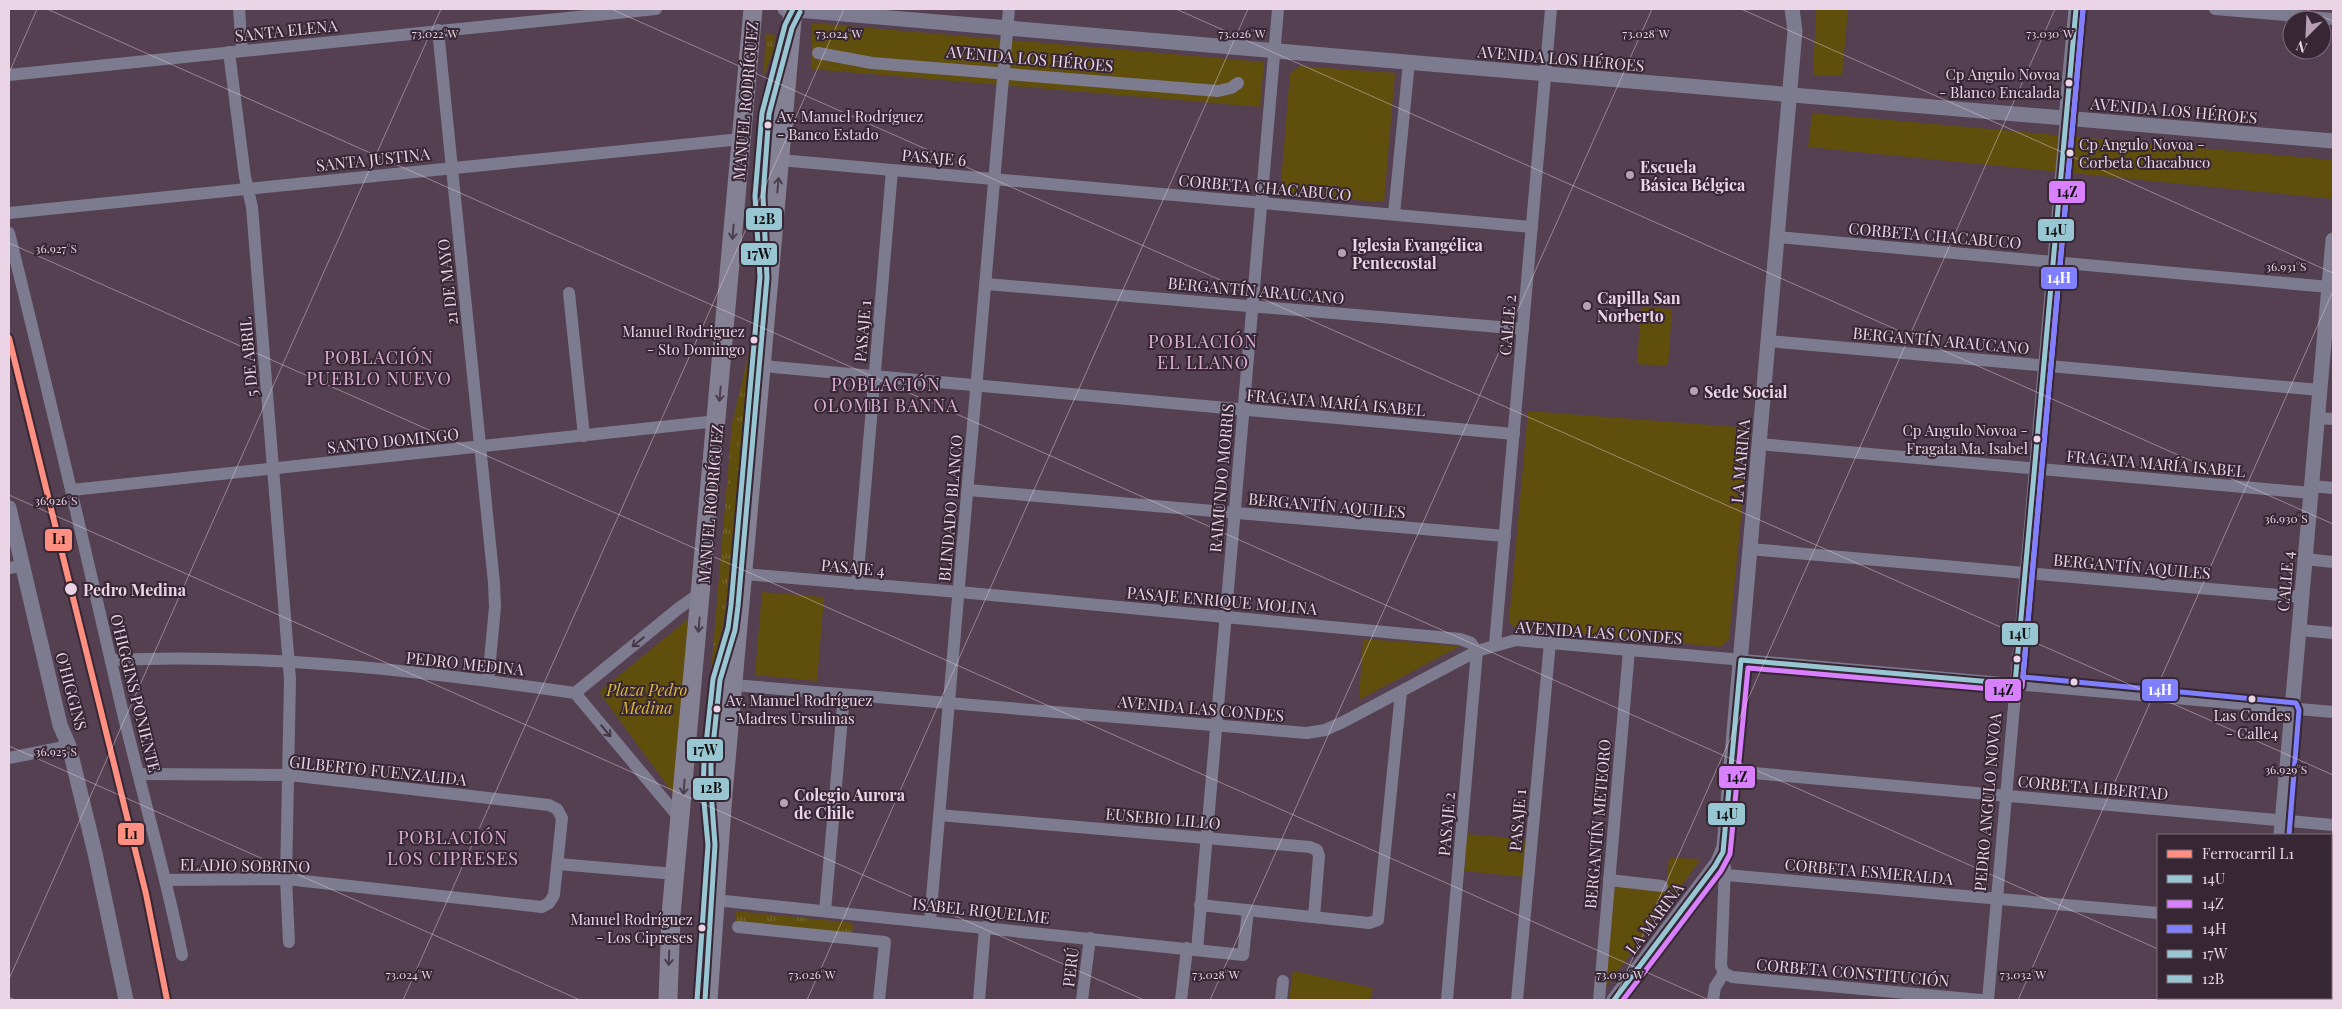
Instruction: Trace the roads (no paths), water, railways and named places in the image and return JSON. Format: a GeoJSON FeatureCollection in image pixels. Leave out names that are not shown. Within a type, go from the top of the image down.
{"type":"FeatureCollection","features":[{"type":"Feature","properties":{"kind":"main road","name":"MANUEL RODRÍGUEZ"},"geometry":{"type":"LineString","coordinates":[[668,1000],[670,930],[702,592],[753,9]]}},
{"type":"Feature","properties":{"kind":"main road"},"geometry":{"type":"LineString","coordinates":[[708,1000],[733,685],[780,160],[790,9]]}},
{"type":"Feature","properties":{"kind":"street","name":"5 DE ABRIL"},"geometry":{"type":"LineString","coordinates":[[240,9],[236,51],[248,189],[252,207],[289,661],[289,776],[286,879],[289,942]]}},
{"type":"Feature","properties":{"kind":"street","name":"SANTA ELENA"},"geometry":{"type":"LineString","coordinates":[[9,75],[656,9]]}},
{"type":"Feature","properties":{"kind":"street","name":"AVENIDA LOS HÉROES"},"geometry":{"type":"LineString","coordinates":[[790,9],[2333,141]]}},
{"type":"Feature","properties":{"kind":"street","name":"BLINDADO BLANCO"},"geometry":{"type":"LineString","coordinates":[[930,921],[1010,9]]}},
{"type":"Feature","properties":{"kind":"street","name":"RAIMUNDO MORRIS"},"geometry":{"type":"LineString","coordinates":[[1181,1000],[1200,905],[1278,9]]}},
{"type":"Feature","properties":{"kind":"street","name":"CALLE 2"},"geometry":{"type":"LineString","coordinates":[[1495,644],[1551,9]]}},
{"type":"Feature","properties":{"kind":"street","name":"LA MARINA"},"geometry":{"type":"LineString","coordinates":[[1614,1000],[1721,857],[1724,847],[1790,95],[1795,31],[1792,9]]}},
{"type":"Feature","properties":{"kind":"street","name":"PEDRO ANGULO NOVOA"},"geometry":{"type":"LineString","coordinates":[[1988,1000],[2076,9]]}},
{"type":"Feature","properties":{"kind":"street"},"geometry":{"type":"LineString","coordinates":[[2214,9],[2333,19]]}},
{"type":"Feature","properties":{"kind":"street","name":"21 DE MAYO"},"geometry":{"type":"LineString","coordinates":[[438,30],[481,447],[495,607],[488,681]]}},
{"type":"Feature","properties":{"kind":"street","name":"AVENIDA LOS HÉROES"},"geometry":{"type":"LineString","coordinates":[[818,53],[858,61],[1218,91],[1232,88],[1238,83]]}},
{"type":"Feature","properties":{"kind":"street"},"geometry":{"type":"LineString","coordinates":[[1394,214],[1409,62]]}},
{"type":"Feature","properties":{"kind":"street","name":"SANTA JUSTINA"},"geometry":{"type":"LineString","coordinates":[[9,213],[741,139]]}},
{"type":"Feature","properties":{"kind":"street","name":"PASAJE 6"},"geometry":{"type":"LineString","coordinates":[[780,160],[995,179]]}},
{"type":"Feature","properties":{"kind":"street","name":"PASAJE 1"},"geometry":{"type":"LineString","coordinates":[[857,584],[892,170]]}},
{"type":"Feature","properties":{"kind":"street","name":"CORBETA CHACABUCO"},"geometry":{"type":"LineString","coordinates":[[995,179],[1532,226]]}},
{"type":"Feature","properties":{"kind":"street","name":"O'HIGGINS PONIENTE"},"geometry":{"type":"LineString","coordinates":[[9,234],[166,880],[182,955]]}},
{"type":"Feature","properties":{"kind":"street","name":"CORBETA CHACABUCO"},"geometry":{"type":"LineString","coordinates":[[1777,237],[2053,262],[2331,277]]}},
{"type":"Feature","properties":{"kind":"street","name":"CALLE 4"},"geometry":{"type":"LineString","coordinates":[[2282,828],[2320,390],[2329,343],[2333,240]]}},
{"type":"Feature","properties":{"kind":"street","name":"BERGANTÍN ARAUCANO"},"geometry":{"type":"LineString","coordinates":[[986,284],[1523,329]]}},
{"type":"Feature","properties":{"kind":"street"},"geometry":{"type":"LineString","coordinates":[[569,293],[584,436]]}},
{"type":"Feature","properties":{"kind":"street","name":"BERGANTÍN ARAUCANO"},"geometry":{"type":"LineString","coordinates":[[1768,341],[2320,390]]}},
{"type":"Feature","properties":{"kind":"street","name":"FRAGATA MARÍA ISABEL"},"geometry":{"type":"LineString","coordinates":[[762,366],[1514,434]]}},
{"type":"Feature","properties":{"kind":"street"},"geometry":{"type":"LineString","coordinates":[[2318,418],[2333,419]]}},
{"type":"Feature","properties":{"kind":"street","name":"SANTO DOMINGO"},"geometry":{"type":"LineString","coordinates":[[72,490],[717,421]]}},
{"type":"Feature","properties":{"kind":"street","name":"FRAGATA MARÍA ISABEL"},"geometry":{"type":"LineString","coordinates":[[1760,444],[2311,490],[2333,488]]}},
{"type":"Feature","properties":{"kind":"street","name":"BERGANTÍN AQUILES"},"geometry":{"type":"LineString","coordinates":[[968,490],[1505,536]]}},
{"type":"Feature","properties":{"kind":"street","name":"O'HIGGINS"},"geometry":{"type":"LineString","coordinates":[[9,508],[16,567],[60,725],[68,746],[109,912],[126,1000]]}},
{"type":"Feature","properties":{"kind":"street","name":"BERGANTÍN AQUILES"},"geometry":{"type":"LineString","coordinates":[[1750,549],[2302,597]]}},
{"type":"Feature","properties":{"kind":"street"},"geometry":{"type":"LineString","coordinates":[[2305,559],[2333,562]]}},
{"type":"Feature","properties":{"kind":"street","name":"PASAJE 4"},"geometry":{"type":"LineString","coordinates":[[744,574],[959,592]]}},
{"type":"Feature","properties":{"kind":"street"},"geometry":{"type":"LineString","coordinates":[[681,820],[575,694],[679,608],[702,592]]}},
{"type":"Feature","properties":{"kind":"street","name":"PASAJE ENRIQUE MOLINA"},"geometry":{"type":"LineString","coordinates":[[959,592],[1460,639],[1471,643],[1477,651]]}},
{"type":"Feature","properties":{"kind":"street"},"geometry":{"type":"LineString","coordinates":[[2298,630],[2333,633]]}},
{"type":"Feature","properties":{"kind":"street","name":"AVENIDA LAS CONDES"},"geometry":{"type":"LineString","coordinates":[[733,685],[1215,726],[1315,732],[1343,722],[1477,651],[1495,644],[1516,640],[2333,712]]}},
{"type":"Feature","properties":{"kind":"street","name":"PASAJE 1"},"geometry":{"type":"LineString","coordinates":[[1517,1000],[1550,642]]}},
{"type":"Feature","properties":{"kind":"street","name":"BERGANTÍN METEORO"},"geometry":{"type":"LineString","coordinates":[[1599,1000],[1630,650]]}},
{"type":"Feature","properties":{"kind":"street","name":"PASAJE 2"},"geometry":{"type":"LineString","coordinates":[[1446,1000],[1477,651]]}},
{"type":"Feature","properties":{"kind":"street","name":"PEDRO MEDINA"},"geometry":{"type":"LineString","coordinates":[[111,660],[216,658],[289,661],[488,681],[575,694]]}},
{"type":"Feature","properties":{"kind":"street"},"geometry":{"type":"LineString","coordinates":[[1200,905],[1369,922],[1376,921],[1379,917],[1401,692]]}},
{"type":"Feature","properties":{"kind":"street"},"geometry":{"type":"LineString","coordinates":[[825,911],[844,695]]}},
{"type":"Feature","properties":{"kind":"street"},"geometry":{"type":"LineString","coordinates":[[9,758],[68,746]]}},
{"type":"Feature","properties":{"kind":"street","name":"CORBETA LIBERTAD"},"geometry":{"type":"LineString","coordinates":[[1731,771],[2005,796],[2282,828],[2333,825]]}},
{"type":"Feature","properties":{"kind":"street","name":"GILBERTO FUENZALIDA"},"geometry":{"type":"LineString","coordinates":[[139,774],[289,776],[549,805],[557,809],[562,818],[558,864]]}},
{"type":"Feature","properties":{"kind":"street","name":"EUSEBIO LILLO"},"geometry":{"type":"LineString","coordinates":[[939,815],[1314,848],[1318,856],[1314,917]]}},
{"type":"Feature","properties":{"kind":"street","name":"LA MARINA"},"geometry":{"type":"LineString","coordinates":[[1713,1000],[1715,987],[1724,973],[1721,966],[1726,875],[1721,857]]}},
{"type":"Feature","properties":{"kind":"street"},"geometry":{"type":"LineString","coordinates":[[558,864],[675,874]]}},
{"type":"Feature","properties":{"kind":"street","name":"ELADIO SOBRINO"},"geometry":{"type":"LineString","coordinates":[[166,880],[286,879],[537,907],[546,905],[552,899],[558,864]]}},
{"type":"Feature","properties":{"kind":"street","name":"CORBETA ESMERALDA"},"geometry":{"type":"LineString","coordinates":[[1726,875],[2157,913]]}},
{"type":"Feature","properties":{"kind":"street"},"geometry":{"type":"LineString","coordinates":[[1609,880],[1662,886]]}},
{"type":"Feature","properties":{"kind":"street","name":"ISABEL RIQUELME"},"geometry":{"type":"LineString","coordinates":[[715,900],[1243,955],[1248,910]]}},
{"type":"Feature","properties":{"kind":"street"},"geometry":{"type":"LineString","coordinates":[[738,927],[885,942],[880,1000]]}},
{"type":"Feature","properties":{"kind":"street"},"geometry":{"type":"LineString","coordinates":[[979,1000],[985,927]]}},
{"type":"Feature","properties":{"kind":"street","name":"PERÚ"},"geometry":{"type":"LineString","coordinates":[[1082,1000],[1090,938]]}},
{"type":"Feature","properties":{"kind":"street","name":"CORBETA CONSTITUCIÓN"},"geometry":{"type":"LineString","coordinates":[[1724,973],[1732,977],[1981,1000]]}},
{"type":"Feature","properties":{"kind":"street"},"geometry":{"type":"LineString","coordinates":[[1281,1000],[1283,981]]}},
{"type":"Feature","properties":{"kind":"rail line","name":"L1"},"geometry":{"type":"LineString","coordinates":[[9,338],[146,894],[167,1000]]}},
{"type":"Feature","properties":{"kind":"place","name":"Cp Angulo Novoa - Blanco Encalada"},"geometry":{"type":"Point","coordinates":[2069,83]}},
{"type":"Feature","properties":{"kind":"place","name":"Av. Manuel Rodríguez - Banco Estado"},"geometry":{"type":"Point","coordinates":[768,125]}},
{"type":"Feature","properties":{"kind":"place","name":"Cp Angulo Novoa - Corbeta Chacabuco"},"geometry":{"type":"Point","coordinates":[2070,153]}},
{"type":"Feature","properties":{"kind":"place","name":"Escuela Básica Bélgica"},"geometry":{"type":"Point","coordinates":[1630,175]}},
{"type":"Feature","properties":{"kind":"place","name":"Iglesia Evangélica Pentecostal"},"geometry":{"type":"Point","coordinates":[1342,253]}},
{"type":"Feature","properties":{"kind":"place","name":"Capilla San Norberto"},"geometry":{"type":"Point","coordinates":[1587,306]}},
{"type":"Feature","properties":{"kind":"place","name":"Manuel Rodriguez - Sto Domingo"},"geometry":{"type":"Point","coordinates":[754,340]}},
{"type":"Feature","properties":{"kind":"place","name":"Sede Social"},"geometry":{"type":"Point","coordinates":[1694,391]}},
{"type":"Feature","properties":{"kind":"place","name":"Cp Angulo Novoa - Fragata Ma. Isabel"},"geometry":{"type":"Point","coordinates":[2037,439]}},
{"type":"Feature","properties":{"kind":"place","name":"Pedro Medina"},"geometry":{"type":"Point","coordinates":[71,589]}},
{"type":"Feature","properties":{"kind":"place","name":"Las Condes - Calle4"},"geometry":{"type":"Point","coordinates":[2252,699]}},
{"type":"Feature","properties":{"kind":"place","name":"Av. Manuel Rodríguez - Madres Ursulinas"},"geometry":{"type":"Point","coordinates":[717,709]}},
{"type":"Feature","properties":{"kind":"place","name":"Colegio Aurora de Chile"},"geometry":{"type":"Point","coordinates":[784,803]}},
{"type":"Feature","properties":{"kind":"place","name":"Manuel Rodríguez - Los Cipreses"},"geometry":{"type":"Point","coordinates":[702,928]}},
{"type":"Feature","properties":{"kind":"district","name":"POBLACIÓN EL LLANO"},"geometry":{"type":"Point","coordinates":[1203,351]}},
{"type":"Feature","properties":{"kind":"district","name":"POBLACIÓN PUEBLO NUEVO"},"geometry":{"type":"Point","coordinates":[379,367]}},
{"type":"Feature","properties":{"kind":"district","name":"POBLACIÓN OLOMBI BANNA"},"geometry":{"type":"Point","coordinates":[886,394]}},
{"type":"Feature","properties":{"kind":"district","name":"POBLACIÓN LOS CIPRESES"},"geometry":{"type":"Point","coordinates":[453,848]}},
{"type":"Feature","properties":{"kind":"park label","name":"Plaza Pedro Medina"},"geometry":{"type":"Point","coordinates":[647,698]}}]}
